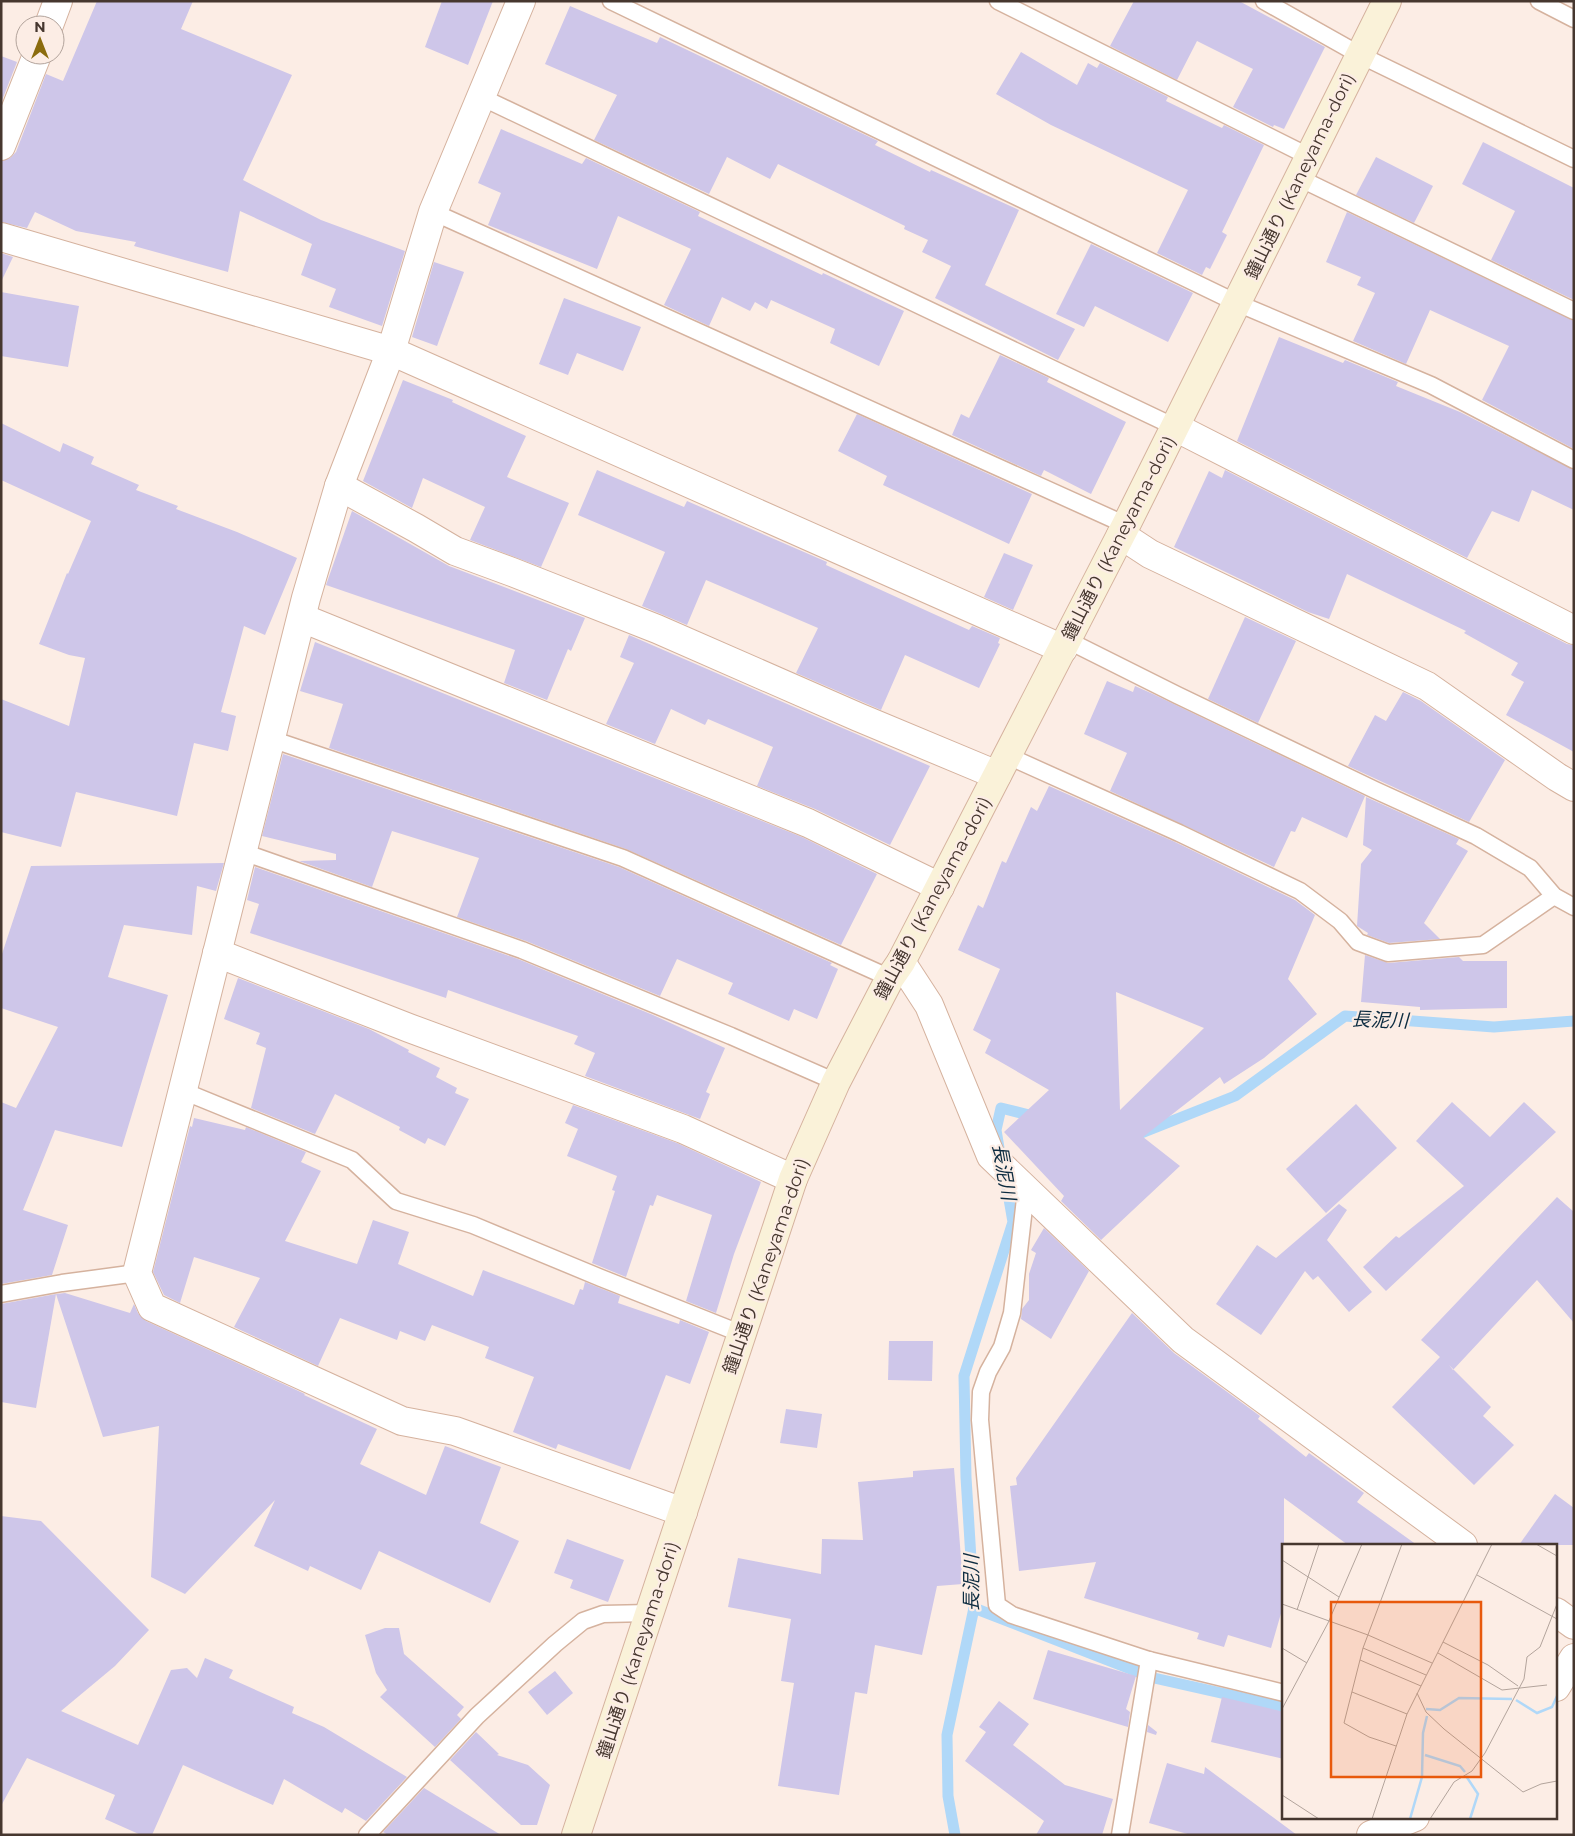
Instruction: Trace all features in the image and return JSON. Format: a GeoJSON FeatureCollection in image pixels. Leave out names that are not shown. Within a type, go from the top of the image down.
{"type":"FeatureCollection","features":[{"type":"Feature","properties":{"kind":"main road","name":"鐘山通り (Kaneyama-dori)"},"geometry":{"type":"LineString","coordinates":[[576,1835],[793,1179],[836,1082],[940,887],[1065,644],[1387,1]]}},
{"type":"Feature","properties":{"kind":"street"},"geometry":{"type":"LineString","coordinates":[[52,15],[58,1]]}},
{"type":"Feature","properties":{"kind":"street"},"geometry":{"type":"LineString","coordinates":[[521,1],[433,212],[391,351],[339,486],[302,618],[137,1273],[152,1307],[402,1422],[455,1431],[684,1512]]}},
{"type":"Feature","properties":{"kind":"street"},"geometry":{"type":"LineString","coordinates":[[1,146],[33,65]]}},
{"type":"Feature","properties":{"kind":"street"},"geometry":{"type":"LineString","coordinates":[[1,237],[391,351],[1065,644]]}},
{"type":"Feature","properties":{"kind":"street"},"geometry":{"type":"LineString","coordinates":[[1175,427],[1574,630]]}},
{"type":"Feature","properties":{"kind":"street"},"geometry":{"type":"LineString","coordinates":[[339,486],[455,551],[657,629],[850,713],[1002,766]]}},
{"type":"Feature","properties":{"kind":"street"},"geometry":{"type":"LineString","coordinates":[[1123,530],[1150,554],[1427,686],[1558,777],[1574,786]]}},
{"type":"Feature","properties":{"kind":"street"},"geometry":{"type":"LineString","coordinates":[[302,618],[808,823],[940,887]]}},
{"type":"Feature","properties":{"kind":"street"},"geometry":{"type":"LineString","coordinates":[[217,953],[409,1028],[684,1130],[793,1179]]}},
{"type":"Feature","properties":{"kind":"street"},"geometry":{"type":"LineString","coordinates":[[896,970],[929,1005],[991,1156],[1182,1340],[1463,1544]]}},
{"type":"Feature","properties":{"kind":"street"},"geometry":{"type":"LineString","coordinates":[[1558,1613],[1574,1625]]}},
{"type":"Feature","properties":{"kind":"street"},"geometry":{"type":"LineString","coordinates":[[1558,1684],[1574,1658]]}},
{"type":"Feature","properties":{"kind":"street"},"geometry":{"type":"LineString","coordinates":[[1371,1835],[1412,1818]]}},
{"type":"Feature","properties":{"kind":"lane"},"geometry":{"type":"LineString","coordinates":[[611,1],[1237,303],[1431,385],[1574,460]]}},
{"type":"Feature","properties":{"kind":"lane"},"geometry":{"type":"LineString","coordinates":[[998,1],[1574,311]]}},
{"type":"Feature","properties":{"kind":"lane"},"geometry":{"type":"LineString","coordinates":[[1264,1],[1360,55],[1574,159]]}},
{"type":"Feature","properties":{"kind":"lane"},"geometry":{"type":"LineString","coordinates":[[1539,1],[1574,19]]}},
{"type":"Feature","properties":{"kind":"lane"},"geometry":{"type":"LineString","coordinates":[[481,97],[1175,427]]}},
{"type":"Feature","properties":{"kind":"lane"},"geometry":{"type":"LineString","coordinates":[[433,212],[1123,530]]}},
{"type":"Feature","properties":{"kind":"lane"},"geometry":{"type":"LineString","coordinates":[[1065,644],[1476,836],[1530,868],[1554,896],[1574,907]]}},
{"type":"Feature","properties":{"kind":"lane"},"geometry":{"type":"LineString","coordinates":[[271,739],[623,858],[896,970]]}},
{"type":"Feature","properties":{"kind":"lane"},"geometry":{"type":"LineString","coordinates":[[1002,766],[1179,833],[1300,891],[1340,921],[1358,942],[1388,953],[1483,945],[1554,896]]}},
{"type":"Feature","properties":{"kind":"lane"},"geometry":{"type":"LineString","coordinates":[[243,852],[522,950],[731,1036],[836,1082]]}},
{"type":"Feature","properties":{"kind":"lane"},"geometry":{"type":"LineString","coordinates":[[183,1091],[352,1160],[396,1201],[474,1225],[742,1334]]}},
{"type":"Feature","properties":{"kind":"lane"},"geometry":{"type":"LineString","coordinates":[[1026,1190],[1012,1313],[1002,1346],[988,1372],[981,1392],[980,1420],[997,1605],[1012,1616],[1149,1660],[1282,1693]]}},
{"type":"Feature","properties":{"kind":"lane"},"geometry":{"type":"LineString","coordinates":[[1,1294],[62,1282],[137,1273]]}},
{"type":"Feature","properties":{"kind":"lane"},"geometry":{"type":"LineString","coordinates":[[367,1835],[477,1716],[555,1644],[584,1621],[603,1614],[650,1613]]}},
{"type":"Feature","properties":{"kind":"lane"},"geometry":{"type":"LineString","coordinates":[[1120,1835],[1149,1660]]}},
{"type":"Feature","properties":{"kind":"building"},"geometry":{"type":"Polygon","coordinates":[[[97,1],[193,1],[181,29],[292,75],[243,180],[321,220],[405,251],[382,326],[329,307],[336,289],[301,275],[312,244],[240,211],[228,272],[134,246],[136,242],[76,231],[35,212],[27,228],[1,222],[1,161],[10,158],[16,152],[46,74],[63,81],[97,1]]]}},
{"type":"Feature","properties":{"kind":"building"},"geometry":{"type":"Polygon","coordinates":[[[442,1],[493,1],[468,65],[425,47],[442,1]]]}},
{"type":"Feature","properties":{"kind":"building"},"geometry":{"type":"Polygon","coordinates":[[[1134,1],[1239,1],[1325,47],[1284,129],[1274,125],[1273,127],[1233,107],[1253,69],[1197,41],[1177,80],[1110,46],[1134,1]]]}},
{"type":"Feature","properties":{"kind":"building"},"geometry":{"type":"Polygon","coordinates":[[[570,6],[657,43],[660,37],[878,141],[875,145],[930,172],[931,170],[1019,210],[985,285],[1075,329],[1058,360],[935,298],[951,266],[922,252],[928,240],[904,229],[905,226],[778,164],[770,179],[727,157],[709,194],[594,140],[617,95],[545,64],[570,6]]]}},
{"type":"Feature","properties":{"kind":"building"},"geometry":{"type":"Polygon","coordinates":[[[1021,52],[1077,85],[1088,63],[1097,68],[1100,63],[1168,97],[1166,101],[1222,128],[1224,125],[1264,145],[1222,232],[1227,235],[1210,269],[1206,267],[1202,275],[1157,253],[1188,190],[1051,125],[996,94],[1021,52]]]}},
{"type":"Feature","properties":{"kind":"building"},"geometry":{"type":"Polygon","coordinates":[[[1,56],[15,61],[16,65],[1,103],[1,56]]]}},
{"type":"Feature","properties":{"kind":"building"},"geometry":{"type":"Polygon","coordinates":[[[501,129],[582,164],[586,158],[700,212],[698,216],[822,275],[823,273],[904,311],[879,366],[830,343],[835,329],[771,300],[767,309],[755,302],[750,311],[722,297],[709,326],[664,305],[691,249],[618,216],[597,269],[488,225],[501,193],[478,183],[501,129]]]}},
{"type":"Feature","properties":{"kind":"building"},"geometry":{"type":"Polygon","coordinates":[[[1483,142],[1574,188],[1574,300],[1491,260],[1515,211],[1462,184],[1483,142]]]}},
{"type":"Feature","properties":{"kind":"building"},"geometry":{"type":"Polygon","coordinates":[[[1376,157],[1433,186],[1414,223],[1356,195],[1376,157]]]}},
{"type":"Feature","properties":{"kind":"building"},"geometry":{"type":"Polygon","coordinates":[[[1347,212],[1574,321],[1574,449],[1482,400],[1509,346],[1430,310],[1406,364],[1353,341],[1375,293],[1357,285],[1361,277],[1326,262],[1347,212]]]}},
{"type":"Feature","properties":{"kind":"building"},"geometry":{"type":"Polygon","coordinates":[[[1091,244],[1193,293],[1168,342],[1095,306],[1084,327],[1056,314],[1091,244]]]}},
{"type":"Feature","properties":{"kind":"building"},"geometry":{"type":"Polygon","coordinates":[[[1,253],[13,257],[1,282],[1,253]]]}},
{"type":"Feature","properties":{"kind":"building"},"geometry":{"type":"Polygon","coordinates":[[[434,262],[464,272],[437,346],[412,337],[434,262]]]}},
{"type":"Feature","properties":{"kind":"building"},"geometry":{"type":"Polygon","coordinates":[[[1,292],[79,306],[68,367],[1,356],[1,292]]]}},
{"type":"Feature","properties":{"kind":"building"},"geometry":{"type":"Polygon","coordinates":[[[564,298],[641,327],[623,371],[577,353],[568,375],[539,364],[564,298]]]}},
{"type":"Feature","properties":{"kind":"building"},"geometry":{"type":"Polygon","coordinates":[[[1279,337],[1343,363],[1345,360],[1398,382],[1396,386],[1460,412],[1574,470],[1574,510],[1532,490],[1519,522],[1492,511],[1467,558],[1237,441],[1279,337]]]}},
{"type":"Feature","properties":{"kind":"building"},"geometry":{"type":"Polygon","coordinates":[[[1000,355],[1049,378],[1047,382],[1126,422],[1091,494],[1044,470],[1041,476],[952,435],[961,414],[969,418],[1000,355]]]}},
{"type":"Feature","properties":{"kind":"building"},"geometry":{"type":"Polygon","coordinates":[[[403,380],[453,400],[452,402],[526,436],[507,477],[569,503],[541,567],[470,540],[485,507],[423,478],[412,508],[363,481],[403,380]]]}},
{"type":"Feature","properties":{"kind":"building"},"geometry":{"type":"Polygon","coordinates":[[[857,414],[1032,494],[1009,544],[883,485],[887,476],[838,451],[857,414]]]}},
{"type":"Feature","properties":{"kind":"building"},"geometry":{"type":"Polygon","coordinates":[[[1,423],[60,452],[63,443],[94,457],[91,464],[139,485],[136,490],[178,506],[176,509],[237,532],[297,558],[265,635],[244,626],[221,712],[236,716],[228,751],[194,743],[177,816],[76,792],[61,847],[1,832],[1,699],[69,726],[85,658],[69,655],[39,644],[67,573],[91,521],[1,480],[1,423]]]}},
{"type":"Feature","properties":{"kind":"building"},"geometry":{"type":"Polygon","coordinates":[[[597,470],[684,507],[687,501],[827,562],[826,565],[969,630],[972,626],[1000,638],[998,643],[1000,644],[979,688],[905,655],[881,710],[796,673],[818,628],[706,580],[687,625],[642,606],[665,552],[578,515],[597,470]]]}},
{"type":"Feature","properties":{"kind":"building"},"geometry":{"type":"Polygon","coordinates":[[[1225,470],[1567,644],[1574,645],[1574,752],[1506,715],[1524,682],[1511,675],[1518,663],[1464,633],[1466,631],[1347,574],[1329,619],[1308,612],[1174,547],[1209,471],[1222,478],[1225,470]]]}},
{"type":"Feature","properties":{"kind":"building"},"geometry":{"type":"Polygon","coordinates":[[[352,511],[449,566],[585,618],[571,651],[568,649],[547,700],[504,683],[515,650],[326,585],[352,511]]]}},
{"type":"Feature","properties":{"kind":"building"},"geometry":{"type":"Polygon","coordinates":[[[1004,553],[1033,565],[1013,610],[984,597],[1004,553]]]}},
{"type":"Feature","properties":{"kind":"building"},"geometry":{"type":"Polygon","coordinates":[[[1245,617],[1296,641],[1258,723],[1208,699],[1245,617]]]}},
{"type":"Feature","properties":{"kind":"building"},"geometry":{"type":"Polygon","coordinates":[[[629,635],[930,766],[890,845],[815,809],[757,786],[773,747],[708,719],[705,725],[671,709],[655,744],[606,724],[634,663],[620,657],[629,635]]]}},
{"type":"Feature","properties":{"kind":"building"},"geometry":{"type":"Polygon","coordinates":[[[315,642],[802,837],[877,874],[841,945],[626,849],[329,748],[343,704],[300,691],[315,642]]]}},
{"type":"Feature","properties":{"kind":"building"},"geometry":{"type":"Polygon","coordinates":[[[1107,681],[1133,692],[1135,686],[1153,694],[1365,796],[1347,838],[1302,817],[1295,832],[1291,831],[1274,867],[1110,791],[1127,753],[1084,734],[1107,681]]]}},
{"type":"Feature","properties":{"kind":"building"},"geometry":{"type":"Polygon","coordinates":[[[1403,692],[1421,701],[1505,760],[1469,822],[1348,766],[1375,715],[1386,721],[1403,692]]]}},
{"type":"Feature","properties":{"kind":"building"},"geometry":{"type":"Polygon","coordinates":[[[283,754],[619,867],[832,963],[830,965],[838,969],[817,1019],[794,1009],[789,1021],[728,994],[733,983],[677,959],[660,996],[526,941],[457,917],[479,858],[392,831],[372,887],[299,861],[336,860],[336,854],[262,836],[283,754]]]}},
{"type":"Feature","properties":{"kind":"building"},"geometry":{"type":"Polygon","coordinates":[[[1049,786],[1175,842],[1295,900],[1315,915],[1288,979],[1317,1014],[1264,1058],[1224,1084],[1220,1077],[1143,1137],[1180,1166],[1101,1240],[1061,1201],[1064,1196],[1004,1132],[1049,1090],[985,1053],[991,1040],[973,1030],[1000,969],[958,950],[978,905],[983,908],[1002,861],[1006,863],[1031,807],[1037,811],[1049,786]],[[1116,992],[1120,1110],[1204,1028],[1116,992]]]}},
{"type":"Feature","properties":{"kind":"building"},"geometry":{"type":"Polygon","coordinates":[[[1366,797],[1459,839],[1456,844],[1468,851],[1424,923],[1440,939],[1389,943],[1367,935],[1368,933],[1357,926],[1361,864],[1372,850],[1363,845],[1366,797]]]}},
{"type":"Feature","properties":{"kind":"building"},"geometry":{"type":"Polygon","coordinates":[[[224,863],[216,891],[197,886],[192,935],[124,925],[108,977],[168,995],[122,1147],[55,1130],[23,1210],[68,1225],[52,1275],[1,1284],[1,1102],[16,1108],[58,1027],[1,1008],[1,957],[31,866],[224,863]]]}},
{"type":"Feature","properties":{"kind":"building"},"geometry":{"type":"Polygon","coordinates":[[[255,867],[518,959],[653,1015],[725,1048],[706,1092],[710,1094],[700,1119],[585,1076],[595,1053],[574,1044],[578,1036],[448,990],[446,998],[250,933],[259,904],[247,900],[255,867]]]}},
{"type":"Feature","properties":{"kind":"building"},"geometry":{"type":"Polygon","coordinates":[[[1365,955],[1388,963],[1459,957],[1463,961],[1507,961],[1507,1008],[1420,1010],[1420,1007],[1361,1002],[1365,955]]]}},
{"type":"Feature","properties":{"kind":"building"},"geometry":{"type":"Polygon","coordinates":[[[238,978],[369,1029],[440,1068],[436,1077],[457,1088],[455,1093],[469,1099],[445,1146],[428,1138],[425,1144],[399,1130],[400,1127],[335,1094],[315,1134],[251,1108],[266,1048],[256,1044],[260,1033],[224,1019],[238,978]]]}},
{"type":"Feature","properties":{"kind":"building"},"geometry":{"type":"Polygon","coordinates":[[[1452,1102],[1490,1137],[1524,1102],[1556,1132],[1386,1291],[1363,1267],[1396,1236],[1399,1238],[1464,1186],[1416,1141],[1452,1102]]]}},
{"type":"Feature","properties":{"kind":"building"},"geometry":{"type":"Polygon","coordinates":[[[1356,1104],[1397,1148],[1326,1213],[1286,1169],[1356,1104]]]}},
{"type":"Feature","properties":{"kind":"building"},"geometry":{"type":"Polygon","coordinates":[[[573,1105],[677,1143],[761,1182],[734,1254],[716,1313],[686,1301],[712,1215],[657,1195],[653,1206],[650,1205],[626,1277],[592,1263],[615,1191],[612,1190],[617,1176],[567,1156],[578,1129],[565,1123],[573,1105]]]}},
{"type":"Feature","properties":{"kind":"building"},"geometry":{"type":"Polygon","coordinates":[[[194,1118],[245,1130],[246,1127],[306,1152],[301,1162],[321,1171],[285,1241],[357,1264],[373,1220],[409,1232],[398,1264],[473,1296],[483,1270],[574,1305],[580,1289],[583,1290],[585,1282],[620,1296],[618,1303],[679,1324],[680,1320],[709,1332],[690,1384],[666,1375],[630,1470],[558,1444],[556,1449],[513,1432],[534,1377],[485,1358],[489,1347],[432,1325],[425,1341],[400,1331],[397,1340],[340,1318],[318,1366],[234,1327],[260,1278],[194,1257],[180,1303],[164,1295],[153,1272],[190,1126],[192,1127],[194,1118]]]}},
{"type":"Feature","properties":{"kind":"building"},"geometry":{"type":"Polygon","coordinates":[[[1557,1197],[1574,1212],[1574,1323],[1537,1280],[1453,1369],[1491,1407],[1483,1416],[1514,1445],[1474,1485],[1392,1407],[1440,1357],[1421,1340],[1557,1197]]]}},
{"type":"Feature","properties":{"kind":"building"},"geometry":{"type":"Polygon","coordinates":[[[1339,1204],[1347,1210],[1327,1240],[1372,1292],[1349,1312],[1318,1276],[1313,1280],[1305,1271],[1261,1335],[1216,1304],[1257,1245],[1276,1258],[1339,1204]]]}},
{"type":"Feature","properties":{"kind":"building"},"geometry":{"type":"Polygon","coordinates":[[[1044,1228],[1089,1271],[1051,1339],[1021,1319],[1022,1309],[1029,1300],[1029,1274],[1036,1253],[1031,1250],[1044,1228]]]}},
{"type":"Feature","properties":{"kind":"building"},"geometry":{"type":"Polygon","coordinates":[[[65,1293],[130,1313],[134,1304],[138,1313],[146,1321],[377,1429],[360,1464],[426,1495],[445,1446],[501,1467],[480,1523],[519,1541],[490,1603],[379,1551],[361,1590],[310,1566],[308,1571],[254,1546],[275,1500],[185,1594],[151,1577],[159,1426],[103,1437],[56,1294],[65,1293]]]}},
{"type":"Feature","properties":{"kind":"building"},"geometry":{"type":"Polygon","coordinates":[[[56,1294],[36,1408],[1,1402],[1,1304],[56,1294]]]}},
{"type":"Feature","properties":{"kind":"building"},"geometry":{"type":"Polygon","coordinates":[[[1132,1313],[1174,1353],[1260,1416],[1258,1419],[1306,1457],[1309,1453],[1364,1493],[1357,1502],[1416,1544],[1347,1544],[1284,1498],[1282,1610],[1271,1648],[1228,1635],[1224,1647],[1197,1639],[1199,1633],[1084,1598],[1096,1562],[1019,1571],[1010,1486],[1017,1485],[1016,1478],[1132,1313]]]}},
{"type":"Feature","properties":{"kind":"building"},"geometry":{"type":"Polygon","coordinates":[[[889,1341],[933,1341],[932,1381],[888,1380],[889,1341]]]}},
{"type":"Feature","properties":{"kind":"building"},"geometry":{"type":"Polygon","coordinates":[[[786,1409],[822,1414],[817,1448],[780,1443],[786,1409]]]}},
{"type":"Feature","properties":{"kind":"building"},"geometry":{"type":"Polygon","coordinates":[[[954,1468],[963,1584],[937,1586],[922,1655],[875,1645],[867,1694],[855,1692],[839,1795],[778,1786],[794,1683],[781,1681],[791,1619],[728,1607],[738,1558],[821,1574],[822,1539],[863,1540],[858,1482],[913,1477],[913,1471],[954,1468]]]}},
{"type":"Feature","properties":{"kind":"building"},"geometry":{"type":"Polygon","coordinates":[[[1555,1494],[1574,1508],[1574,1545],[1520,1544],[1555,1494]]]}},
{"type":"Feature","properties":{"kind":"building"},"geometry":{"type":"Polygon","coordinates":[[[1,1516],[41,1521],[149,1630],[115,1666],[61,1711],[138,1745],[171,1670],[187,1668],[197,1678],[205,1658],[233,1670],[229,1678],[294,1707],[292,1713],[324,1727],[407,1777],[366,1821],[345,1808],[342,1813],[284,1779],[273,1805],[183,1765],[152,1835],[141,1835],[105,1819],[115,1795],[27,1758],[1,1806],[1,1516]]]}},
{"type":"Feature","properties":{"kind":"building"},"geometry":{"type":"Polygon","coordinates":[[[567,1539],[624,1560],[608,1602],[570,1588],[573,1580],[554,1573],[567,1539]]]}},
{"type":"Feature","properties":{"kind":"building"},"geometry":{"type":"Polygon","coordinates":[[[385,1628],[399,1628],[404,1654],[464,1707],[457,1715],[461,1719],[435,1747],[380,1697],[387,1690],[376,1673],[365,1635],[385,1628]]]}},
{"type":"Feature","properties":{"kind":"building"},"geometry":{"type":"Polygon","coordinates":[[[1048,1650],[1136,1676],[1126,1709],[1130,1712],[1128,1727],[1033,1699],[1048,1650]]]}},
{"type":"Feature","properties":{"kind":"building"},"geometry":{"type":"Polygon","coordinates":[[[555,1671],[573,1693],[547,1715],[528,1692],[555,1671]]]}},
{"type":"Feature","properties":{"kind":"building"},"geometry":{"type":"Polygon","coordinates":[[[1222,1697],[1282,1712],[1282,1759],[1211,1742],[1222,1697]]]}},
{"type":"Feature","properties":{"kind":"building"},"geometry":{"type":"Polygon","coordinates":[[[999,1701],[1029,1724],[1013,1745],[1065,1785],[1113,1799],[1102,1835],[1036,1835],[1044,1821],[965,1761],[986,1732],[979,1727],[999,1701]]]}},
{"type":"Feature","properties":{"kind":"building"},"geometry":{"type":"Polygon","coordinates":[[[1148,1725],[1157,1732],[1156,1735],[1147,1732],[1148,1725]]]}},
{"type":"Feature","properties":{"kind":"building"},"geometry":{"type":"Polygon","coordinates":[[[476,1732],[499,1754],[497,1755],[528,1765],[550,1785],[537,1825],[521,1825],[450,1760],[476,1732]]]}},
{"type":"Feature","properties":{"kind":"building"},"geometry":{"type":"Polygon","coordinates":[[[1167,1763],[1204,1774],[1205,1767],[1297,1835],[1191,1835],[1149,1823],[1167,1763]]]}},
{"type":"Feature","properties":{"kind":"building"},"geometry":{"type":"Polygon","coordinates":[[[424,1788],[501,1835],[388,1835],[383,1832],[424,1788]]]}},
{"type":"Feature","properties":{"kind":"waterway","name":"長泥川"},"geometry":{"type":"LineString","coordinates":[[1139,1134],[1235,1096],[1345,1016],[1494,1027],[1574,1021]]}},
{"type":"Feature","properties":{"kind":"waterway","name":"長泥川"},"geometry":{"type":"LineString","coordinates":[[999,1148],[996,1130],[1001,1108],[1037,1117]]}},
{"type":"Feature","properties":{"kind":"waterway","name":"長泥川"},"geometry":{"type":"LineString","coordinates":[[955,1835],[948,1796],[947,1735],[974,1608],[966,1477],[964,1376],[1013,1222],[1005,1176]]}},
{"type":"Feature","properties":{"kind":"waterway"},"geometry":{"type":"LineString","coordinates":[[974,1608],[1154,1678],[1282,1707]]}}]}
